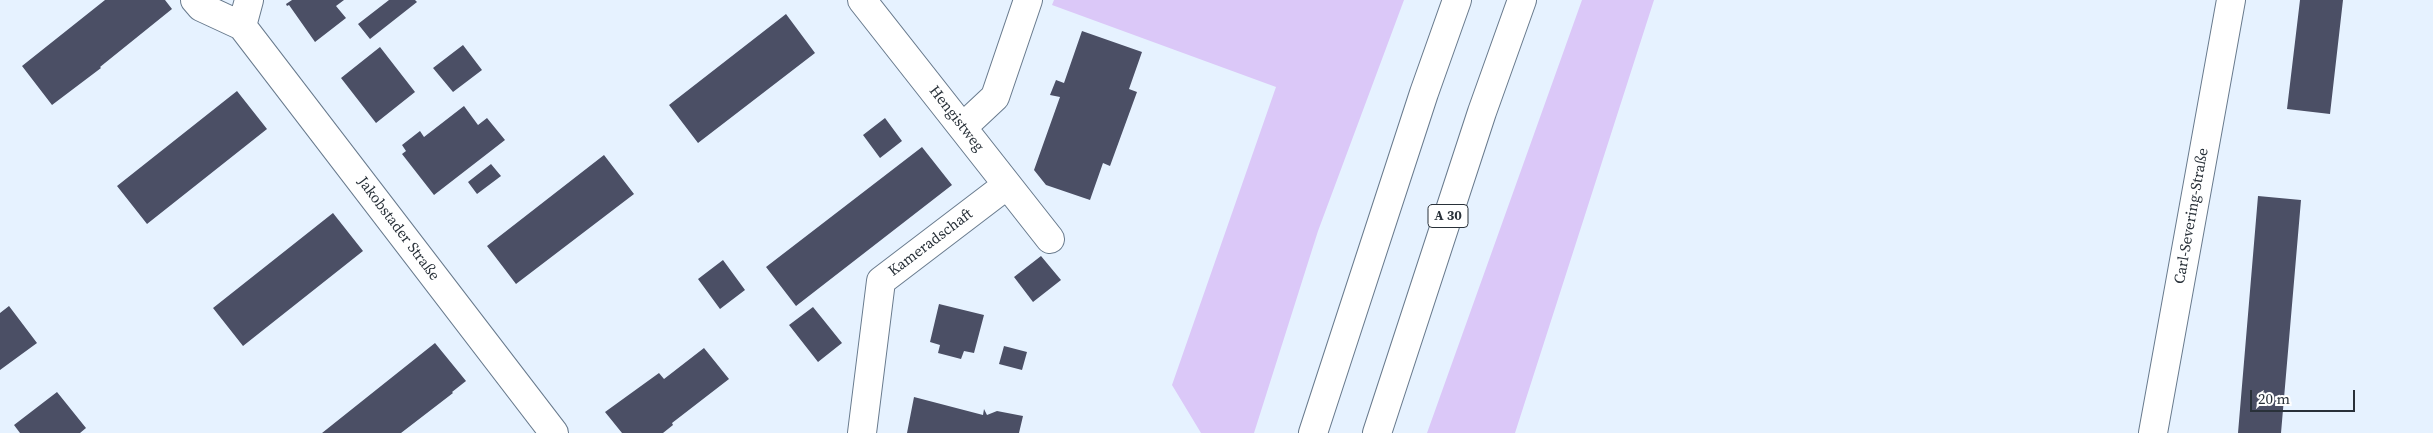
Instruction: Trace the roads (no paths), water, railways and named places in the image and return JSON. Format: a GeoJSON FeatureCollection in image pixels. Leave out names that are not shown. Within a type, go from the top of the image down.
{"type":"FeatureCollection","features":[{"type":"Feature","properties":{"kind":"main road","name":"Jakobstader Straße"},"geometry":{"type":"LineString","coordinates":[[196,0],[201,7],[242,26],[554,433]]}},
{"type":"Feature","properties":{"kind":"main road"},"geometry":{"type":"LineString","coordinates":[[242,26],[249,0]]}},
{"type":"Feature","properties":{"kind":"main road","name":"Hengistweg"},"geometry":{"type":"LineString","coordinates":[[862,0],[1050,238]]}},
{"type":"Feature","properties":{"kind":"main road"},"geometry":{"type":"LineString","coordinates":[[963,127],[995,97],[1028,0]]}},
{"type":"Feature","properties":{"kind":"main road"},"geometry":{"type":"LineString","coordinates":[[1313,433],[1424,93],[1457,0]]}},
{"type":"Feature","properties":{"kind":"main road","name":"A 30"},"geometry":{"type":"LineString","coordinates":[[1377,433],[1482,112],[1522,0]]}},
{"type":"Feature","properties":{"kind":"main road","name":"Carl-Severing-Straße"},"geometry":{"type":"LineString","coordinates":[[2152,433],[2231,0]]}},
{"type":"Feature","properties":{"kind":"main road","name":"Kameradschaft"},"geometry":{"type":"LineString","coordinates":[[862,433],[882,281],[1007,185]]}}]}
